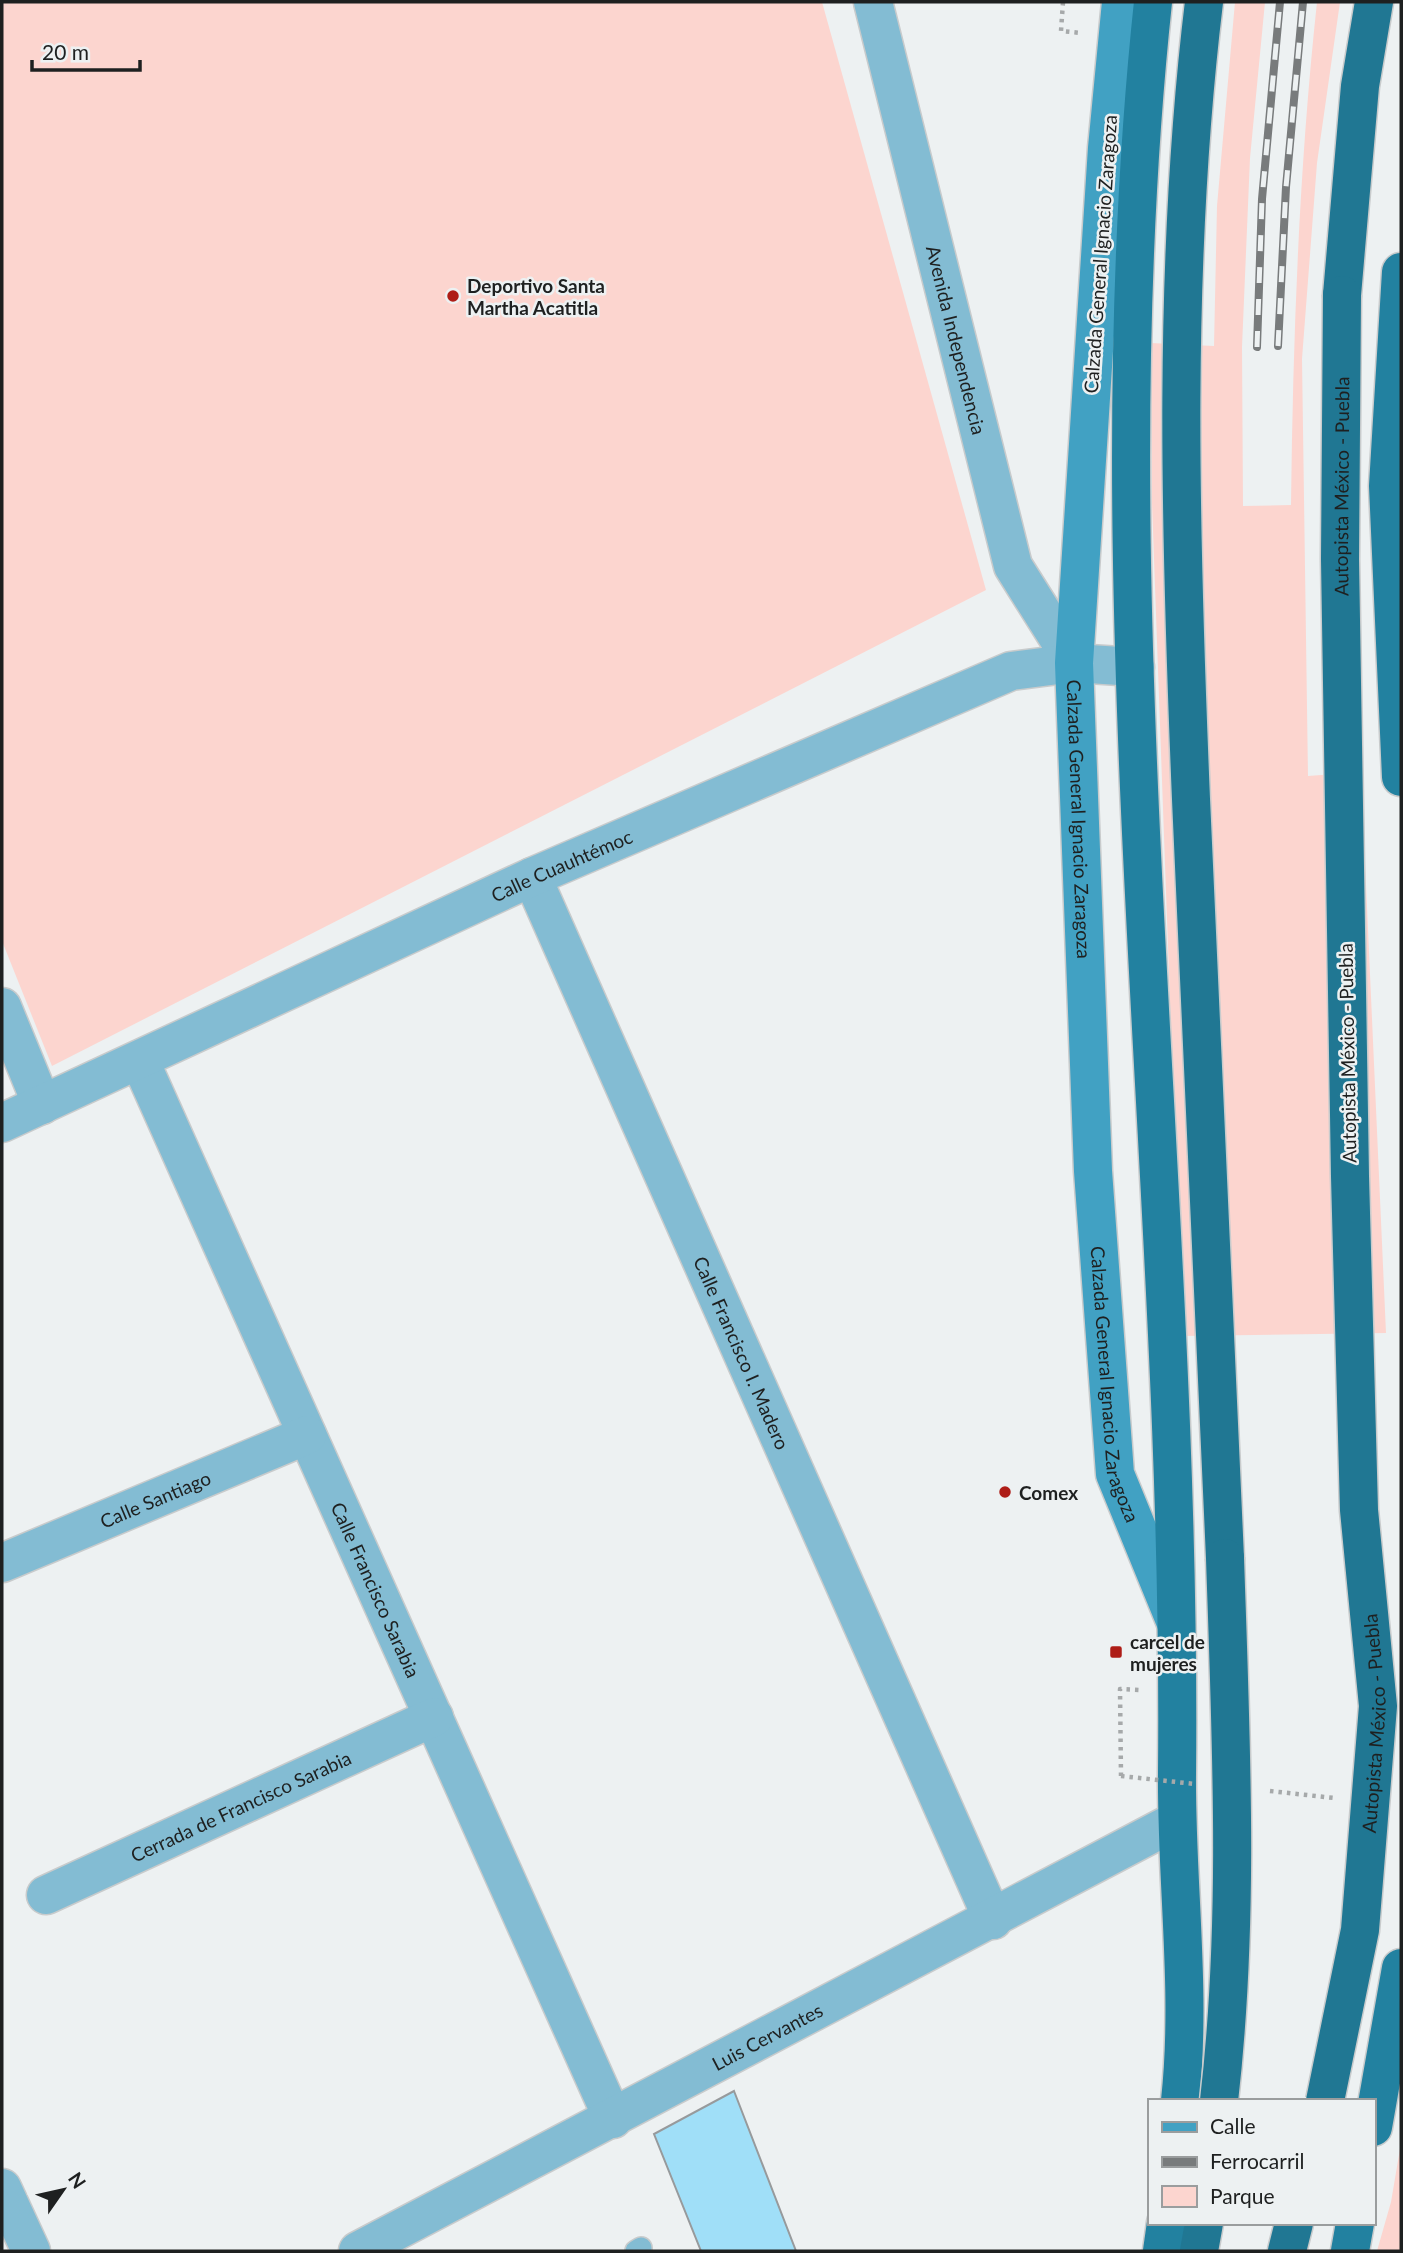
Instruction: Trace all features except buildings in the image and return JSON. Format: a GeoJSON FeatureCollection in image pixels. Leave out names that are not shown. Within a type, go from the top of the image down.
{"type":"FeatureCollection","features":[{"type":"Feature","properties":{"kind":"highway","name":"Calzada General Ignacio Zaragoza"},"geometry":{"type":"LineString","coordinates":[[1153,2],[1144,83],[1131,328],[1135,667],[1178,1626],[1176,1821],[1186,2045],[1180,2099]]}},
{"type":"Feature","properties":{"kind":"highway"},"geometry":{"type":"LineString","coordinates":[[1204,2],[1193,91],[1185,233],[1183,375],[1185,640],[1233,1809],[1229,2015],[1219,2099]]}},
{"type":"Feature","properties":{"kind":"highway","name":"Autopista México - Puebla"},"geometry":{"type":"LineString","coordinates":[[1325,2099],[1360,1930],[1378,1706],[1359,1510],[1340,559],[1342,295],[1360,86],[1374,2]]}},
{"type":"Feature","properties":{"kind":"highway"},"geometry":{"type":"LineString","coordinates":[[1401,272],[1394,486],[1401,777]]}},
{"type":"Feature","properties":{"kind":"highway"},"geometry":{"type":"LineString","coordinates":[[1375,2116],[1401,1968]]}},
{"type":"Feature","properties":{"kind":"highway"},"geometry":{"type":"LineString","coordinates":[[1162,2251],[1166,2225]]}},
{"type":"Feature","properties":{"kind":"highway"},"geometry":{"type":"LineString","coordinates":[[1199,2251],[1204,2225]]}},
{"type":"Feature","properties":{"kind":"highway"},"geometry":{"type":"LineString","coordinates":[[1287,2251],[1294,2225]]}},
{"type":"Feature","properties":{"kind":"highway"},"geometry":{"type":"LineString","coordinates":[[1350,2251],[1355,2225]]}},
{"type":"Feature","properties":{"kind":"main road","name":"Calzada General Ignacio Zaragoza"},"geometry":{"type":"LineString","coordinates":[[1121,2],[1107,148],[1074,663],[1093,1171],[1115,1474],[1178,1626]]}},
{"type":"Feature","properties":{"kind":"street","name":"Avenida Independencia"},"geometry":{"type":"LineString","coordinates":[[873,2],[1013,566],[1074,663]]}},
{"type":"Feature","properties":{"kind":"street","name":"Calle Cuauhtémoc"},"geometry":{"type":"LineString","coordinates":[[2,1123],[532,877],[1011,671],[1074,663],[1135,667]]}},
{"type":"Feature","properties":{"kind":"street","name":"Calle Francisco I. Madero"},"geometry":{"type":"LineString","coordinates":[[532,877],[993,1920]]}},
{"type":"Feature","properties":{"kind":"street"},"geometry":{"type":"LineString","coordinates":[[2,1007],[41,1105]]}},
{"type":"Feature","properties":{"kind":"street","name":"Calle Francisco Sarabia"},"geometry":{"type":"LineString","coordinates":[[140,1060],[613,2119]]}},
{"type":"Feature","properties":{"kind":"street","name":"Calle Santiago"},"geometry":{"type":"LineString","coordinates":[[2,1563],[307,1435]]}},
{"type":"Feature","properties":{"kind":"street","name":"Cerrada de Francisco Sarabia"},"geometry":{"type":"LineString","coordinates":[[46,1895],[434,1717]]}},
{"type":"Feature","properties":{"kind":"street","name":"Luis Cervantes"},"geometry":{"type":"LineString","coordinates":[[358,2251],[993,1920],[1176,1821]]}},
{"type":"Feature","properties":{"kind":"street"},"geometry":{"type":"LineString","coordinates":[[2,2188],[31,2251]]}},
{"type":"Feature","properties":{"kind":"path"},"geometry":{"type":"LineString","coordinates":[[1060,31],[1063,2]]}},
{"type":"Feature","properties":{"kind":"path"},"geometry":{"type":"LineString","coordinates":[[1120,1689],[1121,1776]]}},
{"type":"Feature","properties":{"kind":"green space","name":"Deportivo Santa Martha Acatitla"},"geometry":{"type":"Polygon","coordinates":[[[2,2],[822,2],[986,590],[52,1066],[2,941],[2,2]]]}},
{"type":"Feature","properties":{"kind":"green space"},"geometry":{"type":"Polygon","coordinates":[[[1235,2],[1265,2],[1250,158],[1242,347],[1243,506],[1291,505],[1298,253],[1317,2],[1340,2],[1317,163],[1302,359],[1308,776],[1361,772],[1386,1333],[1182,1336],[1152,503],[1151,343],[1214,346],[1217,206],[1235,2]]]}},
{"type":"Feature","properties":{"kind":"green space"},"geometry":{"type":"Polygon","coordinates":[[[1401,2143],[1401,2251],[1377,2251],[1391,2202],[1401,2143]]]}},
{"type":"Feature","properties":{"kind":"railway"},"geometry":{"type":"LineString","coordinates":[[1257,347],[1262,199],[1280,2]]}},
{"type":"Feature","properties":{"kind":"railway"},"geometry":{"type":"LineString","coordinates":[[1278,346],[1286,187],[1303,2]]}},
{"type":"Feature","properties":{"kind":"place","name":"Deportivo Santa Martha Acatitla"},"geometry":{"type":"Point","coordinates":[453,296]}},
{"type":"Feature","properties":{"kind":"place","name":"Comex"},"geometry":{"type":"Point","coordinates":[1005,1492]}},
{"type":"Feature","properties":{"kind":"place","name":"carcel de mujeres"},"geometry":{"type":"Point","coordinates":[1116,1652]}}]}
